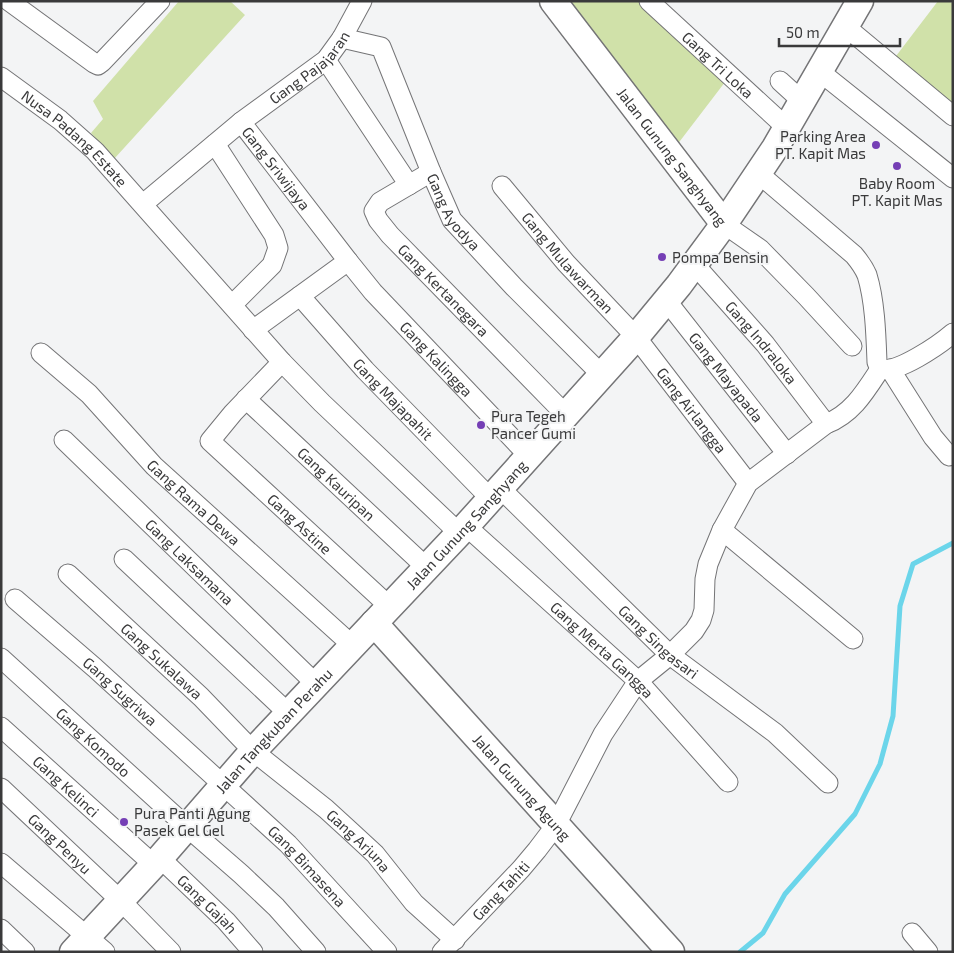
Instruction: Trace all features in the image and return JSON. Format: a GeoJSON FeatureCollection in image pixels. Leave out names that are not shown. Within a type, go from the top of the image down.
{"type":"FeatureCollection","features":[{"type":"Feature","properties":{"kind":"main road","name":"Jalan Gunung Sanghyang"},"geometry":{"type":"LineString","coordinates":[[382,615],[427,568],[636,337],[694,265],[724,224],[553,1]]}},
{"type":"Feature","properties":{"kind":"main road"},"geometry":{"type":"LineString","coordinates":[[724,224],[802,102],[860,1]]}},
{"type":"Feature","properties":{"kind":"main road","name":"Jalan Tangkuban Perahu"},"geometry":{"type":"LineString","coordinates":[[89,947],[120,900],[157,861],[253,751],[382,615]]}},
{"type":"Feature","properties":{"kind":"main road","name":"Jalan Gunung Agung"},"geometry":{"type":"LineString","coordinates":[[382,615],[556,825],[671,952]]}},
{"type":"Feature","properties":{"kind":"street"},"geometry":{"type":"LineString","coordinates":[[10,1],[98,65],[160,1]]}},
{"type":"Feature","properties":{"kind":"street","name":"Gang Pajajaran"},"geometry":{"type":"LineString","coordinates":[[242,122],[326,60],[342,38],[362,1]]}},
{"type":"Feature","properties":{"kind":"street","name":"Gang Tri Loka"},"geometry":{"type":"LineString","coordinates":[[649,1],[786,128]]}},
{"type":"Feature","properties":{"kind":"street"},"geometry":{"type":"LineString","coordinates":[[846,27],[953,116]]}},
{"type":"Feature","properties":{"kind":"street","name":"Gang Ayodya"},"geometry":{"type":"LineString","coordinates":[[342,38],[381,47],[430,172],[452,220],[514,287],[602,375]]}},
{"type":"Feature","properties":{"kind":"street"},"geometry":{"type":"LineString","coordinates":[[326,60],[409,185]]}},
{"type":"Feature","properties":{"kind":"street"},"geometry":{"type":"LineString","coordinates":[[819,72],[953,178]]}},
{"type":"Feature","properties":{"kind":"street","name":"Nusa Padang Estate"},"geometry":{"type":"LineString","coordinates":[[1,77],[60,120],[95,151],[143,204]]}},
{"type":"Feature","properties":{"kind":"street"},"geometry":{"type":"LineString","coordinates":[[780,81],[802,102]]}},
{"type":"Feature","properties":{"kind":"street","name":"Gang Sriwijaya"},"geometry":{"type":"LineString","coordinates":[[143,204],[242,122],[348,261]]}},
{"type":"Feature","properties":{"kind":"street"},"geometry":{"type":"LineString","coordinates":[[215,144],[274,235],[278,248],[272,265],[232,305]]}},
{"type":"Feature","properties":{"kind":"street","name":"Gang Kertanegara"},"geometry":{"type":"LineString","coordinates":[[430,172],[380,202],[374,211],[378,220],[390,235],[566,415]]}},
{"type":"Feature","properties":{"kind":"street"},"geometry":{"type":"LineString","coordinates":[[758,173],[854,255],[861,264],[866,274],[870,291],[877,362],[885,369],[949,456]]}},
{"type":"Feature","properties":{"kind":"street","name":"Gang Mulawarman"},"geometry":{"type":"LineString","coordinates":[[502,186],[566,263],[636,337]]}},
{"type":"Feature","properties":{"kind":"street"},"geometry":{"type":"LineString","coordinates":[[143,204],[282,362],[330,410],[462,529]]}},
{"type":"Feature","properties":{"kind":"street"},"geometry":{"type":"LineString","coordinates":[[724,224],[760,249],[852,346]]}},
{"type":"Feature","properties":{"kind":"street"},"geometry":{"type":"LineString","coordinates":[[253,330],[348,261]]}},
{"type":"Feature","properties":{"kind":"street","name":"Gang Kalingga"},"geometry":{"type":"LineString","coordinates":[[348,261],[373,292],[529,456]]}},
{"type":"Feature","properties":{"kind":"street","name":"Gang Indraloka"},"geometry":{"type":"LineString","coordinates":[[694,265],[765,344],[826,424]]}},
{"type":"Feature","properties":{"kind":"street","name":"Gang Majapahit"},"geometry":{"type":"LineString","coordinates":[[300,296],[365,370],[495,493]]}},
{"type":"Feature","properties":{"kind":"street","name":"Gang Mayapada"},"geometry":{"type":"LineString","coordinates":[[666,300],[787,454]]}},
{"type":"Feature","properties":{"kind":"street"},"geometry":{"type":"LineString","coordinates":[[748,483],[826,424],[835,421],[852,408],[885,369],[920,356],[940,344],[953,333]]}},
{"type":"Feature","properties":{"kind":"street","name":"Gang Airlangga"},"geometry":{"type":"LineString","coordinates":[[636,337],[748,483]]}},
{"type":"Feature","properties":{"kind":"street","name":"Gang Rama Dewa"},"geometry":{"type":"LineString","coordinates":[[41,353],[89,394],[154,466],[352,646]]}},
{"type":"Feature","properties":{"kind":"street"},"geometry":{"type":"LineString","coordinates":[[246,399],[282,362]]}},
{"type":"Feature","properties":{"kind":"street","name":"Gang Astine"},"geometry":{"type":"LineString","coordinates":[[246,399],[210,440],[382,615]]}},
{"type":"Feature","properties":{"kind":"street","name":"Gang Kauripan"},"geometry":{"type":"LineString","coordinates":[[246,399],[427,568]]}},
{"type":"Feature","properties":{"kind":"street","name":"Gang Laksamana"},"geometry":{"type":"LineString","coordinates":[[64,440],[316,684]]}},
{"type":"Feature","properties":{"kind":"street","name":"Gang Tahiti"},"geometry":{"type":"LineString","coordinates":[[448,946],[530,860],[556,825],[603,734],[638,681],[670,655],[690,635],[701,620],[704,610],[704,579],[708,564],[722,530],[748,483]]}},
{"type":"Feature","properties":{"kind":"street","name":"Gang Singasari"},"geometry":{"type":"LineString","coordinates":[[495,493],[670,655],[775,733],[828,783]]}},
{"type":"Feature","properties":{"kind":"street","name":"Gang Merta Gangga"},"geometry":{"type":"LineString","coordinates":[[462,529],[638,681],[728,782]]}},
{"type":"Feature","properties":{"kind":"street"},"geometry":{"type":"LineString","coordinates":[[722,530],[854,640]]}},
{"type":"Feature","properties":{"kind":"street"},"geometry":{"type":"LineString","coordinates":[[124,559],[288,713]]}},
{"type":"Feature","properties":{"kind":"street","name":"Gang Sukalawa"},"geometry":{"type":"LineString","coordinates":[[68,574],[201,697],[253,751]]}},
{"type":"Feature","properties":{"kind":"street","name":"Gang Sugriwa"},"geometry":{"type":"LineString","coordinates":[[15,599],[95,668],[223,785]]}},
{"type":"Feature","properties":{"kind":"street","name":"Gang Komodo"},"geometry":{"type":"LineString","coordinates":[[1,658],[241,874],[276,907],[316,952]]}},
{"type":"Feature","properties":{"kind":"street","name":"Gang Kelinci"},"geometry":{"type":"LineString","coordinates":[[1,727],[157,861]]}},
{"type":"Feature","properties":{"kind":"street","name":"Gang Arjuna"},"geometry":{"type":"LineString","coordinates":[[253,751],[326,809],[380,860],[448,946]]}},
{"type":"Feature","properties":{"kind":"street","name":"Gang Bimasena"},"geometry":{"type":"LineString","coordinates":[[223,785],[288,844],[387,952]]}},
{"type":"Feature","properties":{"kind":"street","name":"Gang Penyu"},"geometry":{"type":"LineString","coordinates":[[1,788],[120,900],[171,952]]}},
{"type":"Feature","properties":{"kind":"street","name":"Gang Gajah"},"geometry":{"type":"LineString","coordinates":[[157,861],[226,921],[253,952]]}},
{"type":"Feature","properties":{"kind":"street"},"geometry":{"type":"LineString","coordinates":[[1,863],[89,947]]}},
{"type":"Feature","properties":{"kind":"street"},"geometry":{"type":"LineString","coordinates":[[1,929],[25,952]]}},
{"type":"Feature","properties":{"kind":"street"},"geometry":{"type":"LineString","coordinates":[[912,933],[928,952]]}},
{"type":"Feature","properties":{"kind":"green space"},"geometry":{"type":"Polygon","coordinates":[[[179,1],[230,1],[245,15],[114,159],[91,133],[103,119],[93,101],[179,1]]]}},
{"type":"Feature","properties":{"kind":"green space"},"geometry":{"type":"Polygon","coordinates":[[[547,1],[656,1],[735,69],[667,158],[547,1]]]}},
{"type":"Feature","properties":{"kind":"green space"},"geometry":{"type":"Polygon","coordinates":[[[938,1],[949,1],[953,4],[953,107],[893,60],[938,1]]]}},
{"type":"Feature","properties":{"kind":"waterway"},"geometry":{"type":"LineString","coordinates":[[740,952],[763,933],[785,894],[855,814],[880,764],[893,716],[900,606],[913,564],[953,543]]}},
{"type":"Feature","properties":{"kind":"place","name":"Parking Area PT. Kapit Mas"},"geometry":{"type":"Point","coordinates":[876,145]}},
{"type":"Feature","properties":{"kind":"place","name":"Baby Room PT. Kapit Mas"},"geometry":{"type":"Point","coordinates":[897,166]}},
{"type":"Feature","properties":{"kind":"place","name":"Pompa Bensin"},"geometry":{"type":"Point","coordinates":[662,257]}},
{"type":"Feature","properties":{"kind":"place","name":"Pura Tegeh Pancer Gumi"},"geometry":{"type":"Point","coordinates":[481,425]}},
{"type":"Feature","properties":{"kind":"place","name":"Pura Panti Agung Pasek Gel Gel"},"geometry":{"type":"Point","coordinates":[124,822]}}]}
